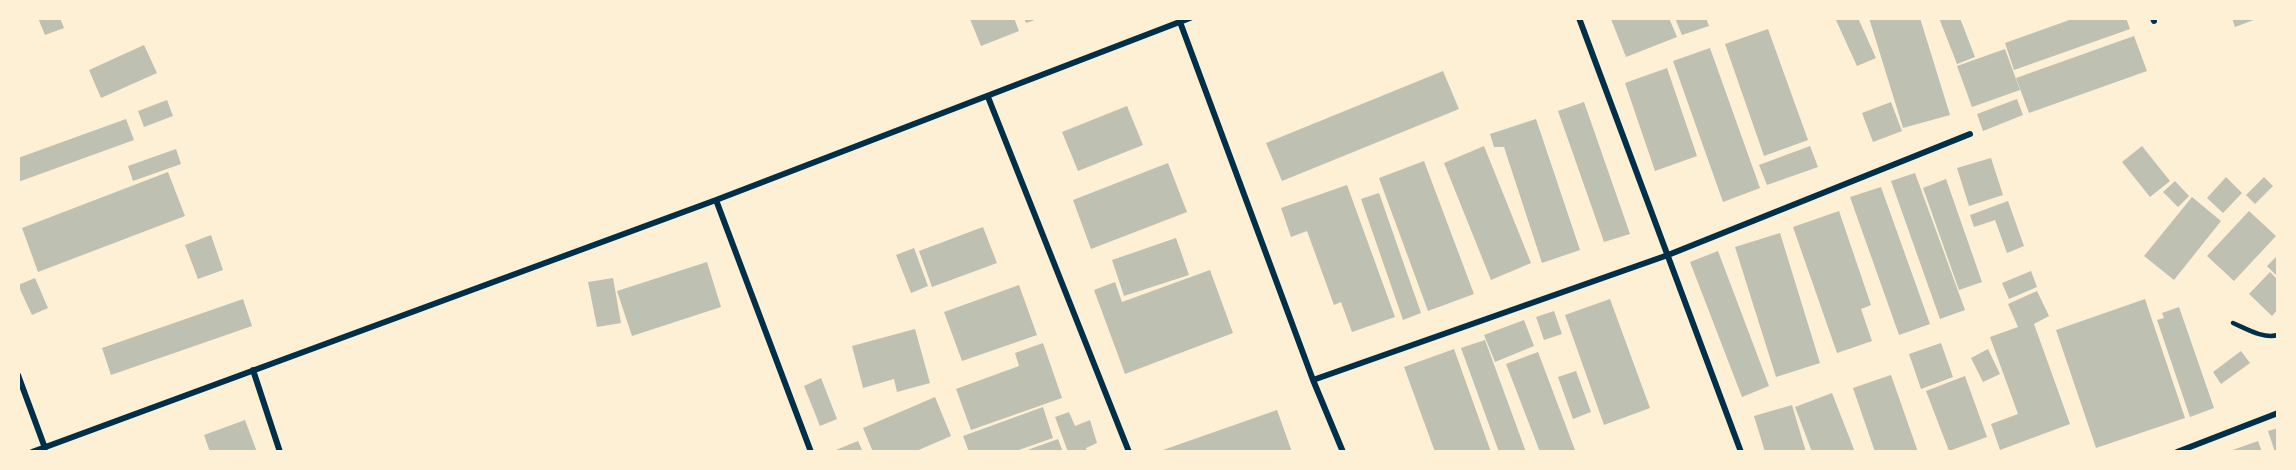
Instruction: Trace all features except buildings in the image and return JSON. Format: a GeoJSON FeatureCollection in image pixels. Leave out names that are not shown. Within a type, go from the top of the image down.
{"type":"FeatureCollection","features":[{"type":"Feature","properties":{"kind":"street"},"geometry":{"type":"LineString","coordinates":[[32,452],[716,200],[1190,18]]}},
{"type":"Feature","properties":{"kind":"street"},"geometry":{"type":"LineString","coordinates":[[1579,18],[1741,452]]}},
{"type":"Feature","properties":{"kind":"street"},"geometry":{"type":"LineString","coordinates":[[1180,22],[1313,380],[1343,452]]}},
{"type":"Feature","properties":{"kind":"street"},"geometry":{"type":"LineString","coordinates":[[988,97],[1130,452]]}},
{"type":"Feature","properties":{"kind":"street"},"geometry":{"type":"LineString","coordinates":[[1313,380],[1668,255],[1970,134]]}},
{"type":"Feature","properties":{"kind":"street"},"geometry":{"type":"LineString","coordinates":[[716,200],[811,452]]}},
{"type":"Feature","properties":{"kind":"street"},"geometry":{"type":"LineString","coordinates":[[253,370],[280,452]]}},
{"type":"Feature","properties":{"kind":"street"},"geometry":{"type":"LineString","coordinates":[[18,375],[45,447]]}},
{"type":"Feature","properties":{"kind":"street"},"geometry":{"type":"LineString","coordinates":[[2177,452],[2278,412]]}},
{"type":"Feature","properties":{"kind":"lane"},"geometry":{"type":"LineString","coordinates":[[2234,324],[2259,335],[2271,337],[2278,335]]}}]}
